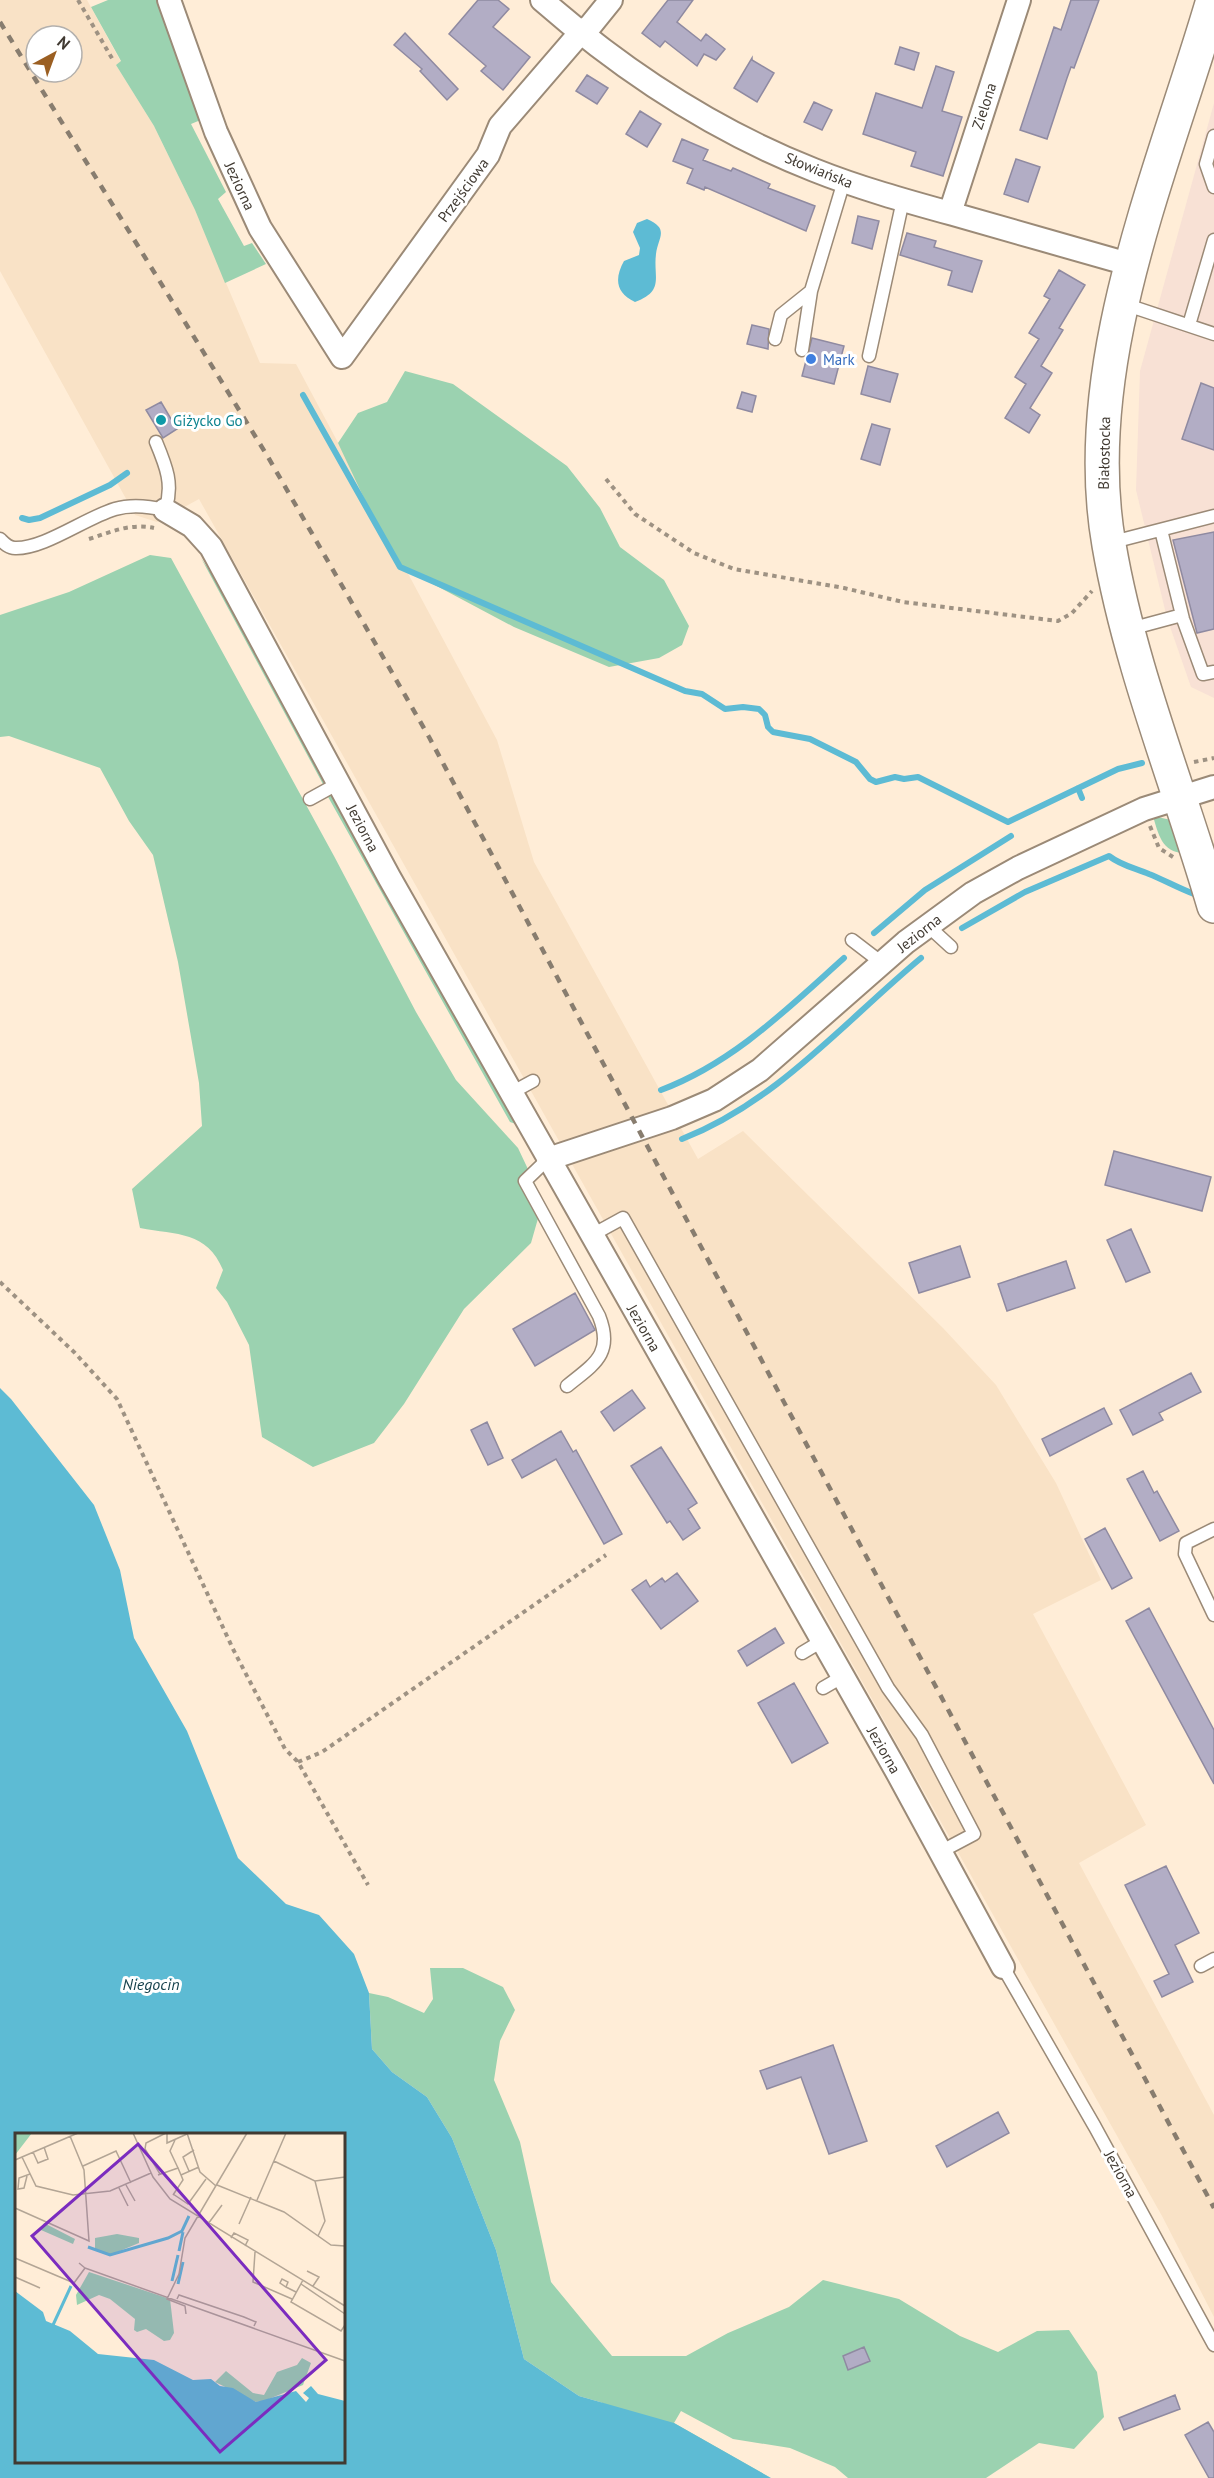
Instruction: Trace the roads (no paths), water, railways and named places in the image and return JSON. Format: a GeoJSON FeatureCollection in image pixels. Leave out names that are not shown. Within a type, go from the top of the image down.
{"type":"FeatureCollection","features":[{"type":"Feature","properties":{"kind":"street","name":"Jeziorna"},"geometry":{"type":"LineString","coordinates":[[169,0],[216,132],[260,228],[342,357]]}},
{"type":"Feature","properties":{"kind":"street","name":"Słowiańska"},"geometry":{"type":"LineString","coordinates":[[542,0],[581,32],[671,98],[766,148],[844,181],[903,200],[1132,265]]}},
{"type":"Feature","properties":{"kind":"street","name":"Przejściowa"},"geometry":{"type":"LineString","coordinates":[[342,357],[488,155],[500,126],[581,32],[590,27],[611,0]]}},
{"type":"Feature","properties":{"kind":"street","name":"Zielona"},"geometry":{"type":"LineString","coordinates":[[950,213],[1019,0]]}},
{"type":"Feature","properties":{"kind":"street","name":"Białostocka"},"geometry":{"type":"LineString","coordinates":[[1211,14],[1132,265],[1123,303],[1111,361],[1103,428],[1103,493],[1108,544],[1138,666],[1214,906]]}},
{"type":"Feature","properties":{"kind":"street","name":"Jeziorna"},"geometry":{"type":"LineString","coordinates":[[165,510],[187,522],[211,547],[511,1093],[822,1641],[833,1682],[940,1852],[1003,1967]]}},
{"type":"Feature","properties":{"kind":"street","name":"Jeziorna"},"geometry":{"type":"LineString","coordinates":[[549,1158],[672,1118],[721,1096],[775,1057],[927,926],[980,889],[1018,868],[1150,806],[1214,787]]}},
{"type":"Feature","properties":{"kind":"lane"},"geometry":{"type":"LineString","coordinates":[[1214,136],[1206,164],[1214,187]]}},
{"type":"Feature","properties":{"kind":"lane"},"geometry":{"type":"LineString","coordinates":[[802,350],[811,291],[844,181]]}},
{"type":"Feature","properties":{"kind":"lane"},"geometry":{"type":"LineString","coordinates":[[869,356],[903,200]]}},
{"type":"Feature","properties":{"kind":"lane"},"geometry":{"type":"LineString","coordinates":[[1190,326],[1214,240]]}},
{"type":"Feature","properties":{"kind":"lane"},"geometry":{"type":"LineString","coordinates":[[775,339],[781,315],[811,291]]}},
{"type":"Feature","properties":{"kind":"lane"},"geometry":{"type":"LineString","coordinates":[[1123,303],[1214,334]]}},
{"type":"Feature","properties":{"kind":"lane"},"geometry":{"type":"LineString","coordinates":[[0,538],[5,545],[14,548],[36,544],[117,509],[137,506],[165,510],[169,497],[169,476],[156,442]]}},
{"type":"Feature","properties":{"kind":"lane"},"geometry":{"type":"LineString","coordinates":[[1108,544],[1214,516]]}},
{"type":"Feature","properties":{"kind":"lane"},"geometry":{"type":"LineString","coordinates":[[1161,530],[1182,615],[1203,674],[1214,672]]}},
{"type":"Feature","properties":{"kind":"lane"},"geometry":{"type":"LineString","coordinates":[[1129,630],[1182,615]]}},
{"type":"Feature","properties":{"kind":"lane"},"geometry":{"type":"LineString","coordinates":[[310,799],[339,783]]}},
{"type":"Feature","properties":{"kind":"lane"},"geometry":{"type":"LineString","coordinates":[[927,926],[951,947]]}},
{"type":"Feature","properties":{"kind":"lane"},"geometry":{"type":"LineString","coordinates":[[852,940],[882,963]]}},
{"type":"Feature","properties":{"kind":"lane"},"geometry":{"type":"LineString","coordinates":[[511,1093],[533,1081]]}},
{"type":"Feature","properties":{"kind":"lane"},"geometry":{"type":"LineString","coordinates":[[549,1158],[525,1180],[599,1316],[605,1340],[604,1348],[595,1364],[567,1386]]}},
{"type":"Feature","properties":{"kind":"lane"},"geometry":{"type":"LineString","coordinates":[[592,1235],[623,1218],[888,1688],[922,1735],[974,1834],[940,1852]]}},
{"type":"Feature","properties":{"kind":"lane"},"geometry":{"type":"LineString","coordinates":[[1214,1529],[1186,1544],[1185,1554],[1214,1615]]}},
{"type":"Feature","properties":{"kind":"lane"},"geometry":{"type":"LineString","coordinates":[[802,1653],[822,1641]]}},
{"type":"Feature","properties":{"kind":"lane"},"geometry":{"type":"LineString","coordinates":[[1201,1966],[1214,1959]]}},
{"type":"Feature","properties":{"kind":"lane","name":"Jeziorna"},"geometry":{"type":"LineString","coordinates":[[1003,1967],[1095,2127],[1214,2345]]}},
{"type":"Feature","properties":{"kind":"water"},"geometry":{"type":"Polygon","coordinates":[[[647,219],[658,226],[661,234],[656,254],[656,282],[651,293],[635,302],[624,294],[618,280],[624,261],[639,255],[640,248],[633,232],[637,223],[647,219]]]}},
{"type":"Feature","properties":{"kind":"water","name":"Niegocin"},"geometry":{"type":"Polygon","coordinates":[[[0,1388],[94,1505],[120,1570],[134,1638],[187,1731],[238,1858],[286,1904],[319,1915],[354,1954],[369,1993],[372,2049],[392,2072],[427,2097],[452,2138],[496,2250],[524,2359],[579,2396],[674,2423],[771,2478],[0,2478],[0,1388]]]}},
{"type":"Feature","properties":{"kind":"waterway"},"geometry":{"type":"LineString","coordinates":[[303,395],[400,567],[685,691],[702,694],[725,709],[743,707],[759,709],[765,715],[768,727],[773,732],[810,739],[856,762],[870,779],[876,782],[895,777],[904,779],[918,777],[1008,822],[1118,769],[1142,763]]}},
{"type":"Feature","properties":{"kind":"waterway"},"geometry":{"type":"LineString","coordinates":[[22,518],[29,520],[40,518],[110,485],[127,473]]}},
{"type":"Feature","properties":{"kind":"waterway"},"geometry":{"type":"LineString","coordinates":[[1078,788],[1082,798]]}},
{"type":"Feature","properties":{"kind":"waterway"},"geometry":{"type":"LineString","coordinates":[[874,933],[925,890],[1011,836]]}},
{"type":"Feature","properties":{"kind":"waterway"},"geometry":{"type":"LineString","coordinates":[[962,928],[1025,892],[1109,856],[1124,865],[1194,894]]}},
{"type":"Feature","properties":{"kind":"waterway"},"geometry":{"type":"LineString","coordinates":[[661,1090],[687,1079],[736,1050],[780,1015],[844,958]]}},
{"type":"Feature","properties":{"kind":"waterway"},"geometry":{"type":"LineString","coordinates":[[682,1139],[749,1104],[779,1082],[921,958]]}},
{"type":"Feature","properties":{"kind":"railway"},"geometry":{"type":"LineString","coordinates":[[0,22],[268,457],[429,737],[1214,2208]]}},
{"type":"Feature","properties":{"kind":"place","name":"Mark"},"geometry":{"type":"Point","coordinates":[811,359]}},
{"type":"Feature","properties":{"kind":"place","name":"Giżycko Go"},"geometry":{"type":"Point","coordinates":[161,420]}}]}
